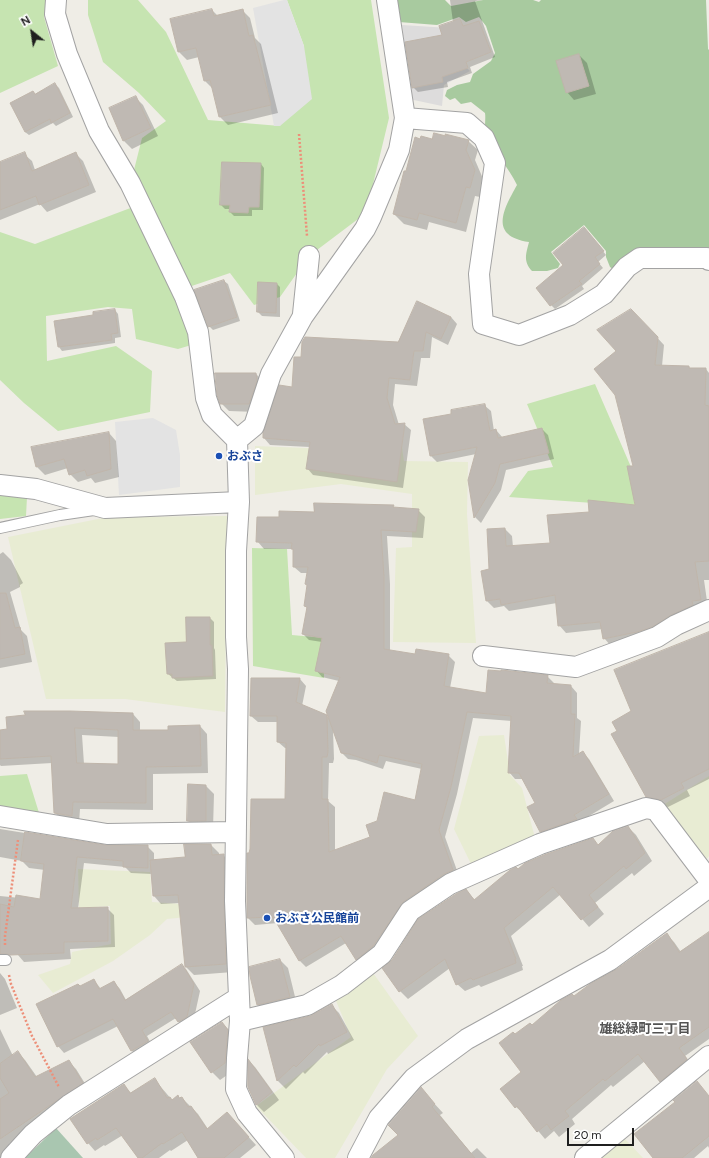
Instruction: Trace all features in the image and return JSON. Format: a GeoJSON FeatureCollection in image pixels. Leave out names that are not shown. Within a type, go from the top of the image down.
{"type":"FeatureCollection","features":[{"type":"Feature","properties":{"kind":"street"},"geometry":{"type":"LineString","coordinates":[[56,0],[55,14],[67,54],[99,131],[130,182],[185,298],[198,332],[206,398],[212,415],[237,440],[239,502],[236,551],[236,638],[238,669],[235,901],[240,1021],[236,1088],[247,1113],[281,1157]]}},
{"type":"Feature","properties":{"kind":"street"},"geometry":{"type":"LineString","coordinates":[[237,440],[254,426],[271,374],[303,316],[365,229],[399,150],[404,118],[387,0]]}},
{"type":"Feature","properties":{"kind":"street"},"geometry":{"type":"LineString","coordinates":[[404,118],[467,123],[484,138],[495,163],[479,274],[483,324],[519,335],[570,315],[604,294],[627,267],[640,258],[706,258],[709,260]]}},
{"type":"Feature","properties":{"kind":"street"},"geometry":{"type":"LineString","coordinates":[[303,316],[309,256]]}},
{"type":"Feature","properties":{"kind":"street"},"geometry":{"type":"LineString","coordinates":[[0,485],[36,489],[105,508],[239,502]]}},
{"type":"Feature","properties":{"kind":"street"},"geometry":{"type":"LineString","coordinates":[[483,656],[576,667],[657,637],[676,625],[709,610]]}},
{"type":"Feature","properties":{"kind":"street"},"geometry":{"type":"LineString","coordinates":[[240,1021],[307,1005],[342,986],[382,954],[410,911],[450,884],[540,844],[646,808],[656,810],[709,880]]}},
{"type":"Feature","properties":{"kind":"street"},"geometry":{"type":"LineString","coordinates":[[0,816],[107,834],[235,832]]}},
{"type":"Feature","properties":{"kind":"street"},"geometry":{"type":"LineString","coordinates":[[358,1158],[379,1118],[414,1078],[467,1039],[610,960],[709,887]]}},
{"type":"Feature","properties":{"kind":"street"},"geometry":{"type":"LineString","coordinates":[[11,1158],[33,1134],[69,1105],[238,998]]}},
{"type":"Feature","properties":{"kind":"street"},"geometry":{"type":"LineString","coordinates":[[585,1158],[709,1056]]}},
{"type":"Feature","properties":{"kind":"lane"},"geometry":{"type":"LineString","coordinates":[[0,528],[60,515],[105,508]]}},
{"type":"Feature","properties":{"kind":"path"},"geometry":{"type":"LineString","coordinates":[[299,134],[309,256]]}},
{"type":"Feature","properties":{"kind":"shaded area"},"geometry":{"type":"Polygon","coordinates":[[[287,0],[304,46],[312,99],[280,126],[274,126],[253,8],[287,0]]]}},
{"type":"Feature","properties":{"kind":"shaded area"},"geometry":{"type":"Polygon","coordinates":[[[402,25],[449,28],[459,60],[470,71],[444,85],[442,106],[409,99],[402,25]]]}},
{"type":"Feature","properties":{"kind":"shaded area"},"geometry":{"type":"Polygon","coordinates":[[[153,418],[176,430],[180,455],[180,487],[119,495],[115,422],[153,418]]]}},
{"type":"Feature","properties":{"kind":"green space"},"geometry":{"type":"Polygon","coordinates":[[[0,0],[49,0],[44,17],[58,66],[0,93],[0,0]]]}},
{"type":"Feature","properties":{"kind":"green space"},"geometry":{"type":"Polygon","coordinates":[[[88,0],[138,0],[166,32],[208,120],[280,126],[304,46],[287,0],[371,0],[389,118],[366,213],[309,256],[280,297],[254,305],[230,273],[177,291],[198,343],[178,349],[136,339],[132,309],[108,307],[46,316],[47,361],[116,346],[152,371],[150,412],[58,431],[24,403],[0,380],[0,232],[35,244],[149,201],[134,170],[142,138],[166,121],[139,93],[103,62],[88,15],[88,0]]]}},
{"type":"Feature","properties":{"kind":"green space"},"geometry":{"type":"Polygon","coordinates":[[[395,0],[445,0],[451,6],[483,0],[533,0],[539,2],[541,0],[706,0],[709,50],[709,253],[616,271],[610,267],[606,257],[606,251],[584,225],[551,252],[560,264],[558,268],[547,271],[532,271],[526,261],[529,242],[516,239],[508,234],[504,228],[504,212],[517,185],[514,178],[492,146],[485,130],[485,113],[471,102],[461,104],[455,98],[450,100],[445,96],[447,90],[457,85],[470,82],[473,74],[491,61],[495,53],[486,26],[479,17],[466,22],[459,17],[437,25],[399,22],[395,0]]]}},
{"type":"Feature","properties":{"kind":"green space"},"geometry":{"type":"Polygon","coordinates":[[[595,384],[631,467],[635,506],[509,497],[528,471],[553,467],[527,404],[595,384]]]}},
{"type":"Feature","properties":{"kind":"green space"},"geometry":{"type":"Polygon","coordinates":[[[400,432],[404,461],[468,462],[467,514],[476,643],[393,642],[396,548],[412,547],[412,494],[341,484],[255,495],[255,446],[332,449],[400,432]]]}},
{"type":"Feature","properties":{"kind":"green space"},"geometry":{"type":"Polygon","coordinates":[[[0,494],[27,497],[26,516],[0,519],[0,494]]]}},
{"type":"Feature","properties":{"kind":"green space"},"geometry":{"type":"Polygon","coordinates":[[[227,516],[225,712],[125,699],[46,699],[8,537],[108,517],[227,516]]]}},
{"type":"Feature","properties":{"kind":"green space"},"geometry":{"type":"Polygon","coordinates":[[[252,548],[287,549],[292,635],[324,638],[324,678],[253,666],[252,548]]]}},
{"type":"Feature","properties":{"kind":"green space"},"geometry":{"type":"Polygon","coordinates":[[[504,735],[510,775],[522,788],[535,838],[472,866],[454,829],[479,736],[504,735]]]}},
{"type":"Feature","properties":{"kind":"green space"},"geometry":{"type":"Polygon","coordinates":[[[27,774],[40,816],[0,811],[0,776],[27,774]]]}},
{"type":"Feature","properties":{"kind":"green space"},"geometry":{"type":"Polygon","coordinates":[[[709,776],[709,856],[705,861],[663,805],[709,776]]]}},
{"type":"Feature","properties":{"kind":"green space"},"geometry":{"type":"Polygon","coordinates":[[[78,869],[150,872],[152,902],[196,905],[197,916],[167,919],[150,935],[113,961],[53,993],[38,975],[70,964],[72,952],[111,944],[110,906],[79,908],[78,869]]]}},
{"type":"Feature","properties":{"kind":"green space"},"geometry":{"type":"Polygon","coordinates":[[[371,970],[418,1036],[387,1069],[335,1158],[306,1158],[256,1106],[351,1037],[334,996],[371,970]]]}},
{"type":"Feature","properties":{"kind":"green space"},"geometry":{"type":"Polygon","coordinates":[[[56,1128],[83,1158],[25,1158],[56,1128]]]}},
{"type":"Feature","properties":{"kind":"green space"},"geometry":{"type":"Polygon","coordinates":[[[625,1139],[643,1158],[602,1158],[625,1139]]]}},
{"type":"Feature","properties":{"kind":"building"},"geometry":{"type":"Polygon","coordinates":[[[212,9],[214,16],[243,9],[249,36],[253,35],[271,105],[219,117],[210,80],[204,81],[196,48],[178,52],[170,19],[212,9]]]}},
{"type":"Feature","properties":{"kind":"building"},"geometry":{"type":"Polygon","coordinates":[[[460,19],[463,26],[479,21],[491,52],[466,62],[468,68],[442,77],[443,82],[412,88],[405,42],[442,35],[439,26],[460,19]]]}},
{"type":"Feature","properties":{"kind":"building"},"geometry":{"type":"Polygon","coordinates":[[[579,54],[589,86],[566,93],[556,61],[579,54]]]}},
{"type":"Feature","properties":{"kind":"building"},"geometry":{"type":"Polygon","coordinates":[[[55,83],[70,113],[51,123],[50,119],[25,132],[10,103],[33,91],[35,94],[55,83]]]}},
{"type":"Feature","properties":{"kind":"building"},"geometry":{"type":"Polygon","coordinates":[[[136,96],[151,128],[123,141],[109,108],[136,96]]]}},
{"type":"Feature","properties":{"kind":"building"},"geometry":{"type":"Polygon","coordinates":[[[434,133],[469,140],[466,150],[475,170],[470,188],[466,187],[456,223],[419,213],[417,220],[393,214],[404,171],[406,171],[415,137],[420,139],[421,136],[432,139],[434,133]]]}},
{"type":"Feature","properties":{"kind":"building"},"geometry":{"type":"Polygon","coordinates":[[[25,152],[32,171],[76,152],[89,185],[39,205],[36,196],[0,210],[0,162],[25,152]]]}},
{"type":"Feature","properties":{"kind":"building"},"geometry":{"type":"Polygon","coordinates":[[[222,162],[261,163],[259,207],[249,207],[248,213],[229,212],[230,205],[220,205],[222,162]]]}},
{"type":"Feature","properties":{"kind":"building"},"geometry":{"type":"Polygon","coordinates":[[[584,227],[604,251],[595,257],[600,264],[579,281],[582,284],[550,306],[536,288],[563,265],[553,253],[584,227]]]}},
{"type":"Feature","properties":{"kind":"building"},"geometry":{"type":"Polygon","coordinates":[[[224,280],[237,317],[208,327],[194,290],[224,280]]]}},
{"type":"Feature","properties":{"kind":"building"},"geometry":{"type":"Polygon","coordinates":[[[258,282],[277,283],[276,313],[257,312],[258,282]]]}},
{"type":"Feature","properties":{"kind":"building"},"geometry":{"type":"Polygon","coordinates":[[[417,301],[451,317],[441,339],[426,332],[423,351],[414,351],[410,380],[389,378],[387,398],[395,424],[405,423],[397,482],[306,469],[310,442],[263,438],[263,432],[279,385],[292,387],[294,357],[301,357],[302,342],[305,337],[398,342],[417,301]]]}},
{"type":"Feature","properties":{"kind":"building"},"geometry":{"type":"Polygon","coordinates":[[[115,309],[118,333],[111,334],[112,340],[58,347],[54,321],[93,315],[93,312],[115,309]]]}},
{"type":"Feature","properties":{"kind":"building"},"geometry":{"type":"Polygon","coordinates":[[[631,309],[658,337],[655,365],[706,368],[705,405],[709,406],[709,561],[695,562],[701,600],[692,601],[693,605],[671,615],[652,627],[637,632],[603,639],[600,622],[558,626],[555,595],[501,605],[500,599],[486,601],[481,571],[489,569],[487,529],[505,528],[506,546],[550,543],[547,515],[589,512],[588,500],[635,505],[627,466],[633,466],[615,395],[594,369],[616,351],[597,330],[631,309]]]}},
{"type":"Feature","properties":{"kind":"building"},"geometry":{"type":"Polygon","coordinates":[[[215,373],[256,373],[257,381],[249,404],[220,404],[217,395],[215,373]]]}},
{"type":"Feature","properties":{"kind":"building"},"geometry":{"type":"Polygon","coordinates":[[[485,404],[490,431],[496,429],[498,438],[542,428],[549,453],[500,464],[495,483],[474,518],[468,480],[477,447],[430,456],[423,419],[451,414],[451,410],[485,404]]]}},
{"type":"Feature","properties":{"kind":"building"},"geometry":{"type":"Polygon","coordinates":[[[109,432],[111,469],[87,476],[85,470],[69,475],[64,459],[36,467],[31,447],[109,432]]]}},
{"type":"Feature","properties":{"kind":"building"},"geometry":{"type":"Polygon","coordinates":[[[314,503],[394,505],[393,507],[419,509],[416,532],[381,530],[384,577],[384,649],[415,654],[416,649],[449,654],[444,686],[486,693],[488,670],[548,675],[547,683],[571,685],[571,714],[575,714],[573,757],[583,751],[609,794],[574,815],[577,819],[540,832],[527,807],[535,803],[519,773],[508,773],[511,716],[467,712],[451,787],[439,830],[453,870],[444,874],[403,902],[373,946],[356,960],[341,936],[299,961],[273,917],[247,918],[247,853],[249,853],[250,849],[251,799],[285,799],[286,743],[277,742],[277,716],[250,716],[251,678],[300,678],[296,702],[327,715],[328,752],[327,757],[322,757],[322,799],[328,799],[329,852],[370,837],[366,825],[377,821],[384,792],[415,800],[422,764],[379,755],[377,763],[341,753],[326,711],[340,677],[315,671],[322,638],[302,634],[307,607],[304,606],[307,585],[305,584],[308,567],[293,567],[293,549],[291,549],[292,543],[256,542],[257,517],[279,517],[279,511],[314,512],[314,503]]]}},
{"type":"Feature","properties":{"kind":"building"},"geometry":{"type":"Polygon","coordinates":[[[0,593],[6,593],[15,628],[20,627],[25,654],[0,659],[0,593]]]}},
{"type":"Feature","properties":{"kind":"building"},"geometry":{"type":"Polygon","coordinates":[[[186,617],[210,617],[210,645],[212,645],[213,676],[172,678],[172,674],[167,674],[165,643],[186,642],[186,617]]]}},
{"type":"Feature","properties":{"kind":"building"},"geometry":{"type":"Polygon","coordinates":[[[709,632],[709,769],[681,783],[684,788],[661,800],[646,797],[611,734],[617,731],[612,722],[631,711],[614,670],[709,632]]]}},
{"type":"Feature","properties":{"kind":"building"},"geometry":{"type":"Polygon","coordinates":[[[24,711],[133,713],[133,730],[168,730],[168,726],[200,725],[201,766],[146,767],[146,803],[73,802],[72,816],[54,813],[51,756],[0,759],[0,730],[7,729],[6,717],[25,715],[24,711]],[[75,728],[77,763],[118,764],[118,730],[75,728]]]}},
{"type":"Feature","properties":{"kind":"building"},"geometry":{"type":"Polygon","coordinates":[[[188,784],[206,785],[206,821],[187,821],[188,784]]]}},
{"type":"Feature","properties":{"kind":"building"},"geometry":{"type":"Polygon","coordinates":[[[628,826],[645,853],[626,869],[624,866],[589,895],[598,907],[581,920],[553,887],[504,928],[516,959],[516,963],[473,980],[471,978],[456,985],[445,959],[399,992],[382,968],[392,960],[418,919],[456,894],[466,889],[474,900],[510,870],[516,867],[518,869],[525,863],[544,855],[593,838],[598,845],[613,831],[628,826]]]}},
{"type":"Feature","properties":{"kind":"building"},"geometry":{"type":"Polygon","coordinates":[[[25,832],[105,845],[148,845],[148,868],[123,867],[123,861],[77,857],[71,908],[108,907],[108,941],[64,942],[64,953],[0,954],[0,904],[14,907],[16,895],[40,899],[44,864],[21,861],[25,832]]]}},
{"type":"Feature","properties":{"kind":"building"},"geometry":{"type":"Polygon","coordinates":[[[184,844],[211,844],[212,855],[224,854],[226,964],[185,967],[178,895],[153,896],[150,860],[185,857],[184,844]]]}},
{"type":"Feature","properties":{"kind":"building"},"geometry":{"type":"Polygon","coordinates":[[[709,932],[709,1027],[679,1048],[687,1059],[660,1082],[638,1054],[605,1081],[603,1079],[565,1111],[569,1116],[551,1130],[547,1124],[537,1132],[517,1106],[515,1108],[500,1089],[521,1072],[499,1043],[513,1032],[515,1034],[530,1023],[532,1025],[561,1000],[572,994],[574,996],[590,984],[617,969],[667,933],[679,952],[709,932]]]}},
{"type":"Feature","properties":{"kind":"building"},"geometry":{"type":"Polygon","coordinates":[[[280,959],[290,997],[257,1005],[249,967],[280,959]]]}},
{"type":"Feature","properties":{"kind":"building"},"geometry":{"type":"Polygon","coordinates":[[[182,964],[194,984],[187,1017],[178,1022],[171,1012],[142,1030],[148,1041],[131,1051],[113,1019],[57,1047],[36,1004],[78,984],[80,986],[94,979],[99,989],[114,981],[125,1000],[182,964]]]}},
{"type":"Feature","properties":{"kind":"building"},"geometry":{"type":"Polygon","coordinates":[[[332,1004],[347,1032],[320,1046],[319,1044],[296,1067],[294,1065],[277,1081],[263,1027],[310,1016],[332,1004]]]}},
{"type":"Feature","properties":{"kind":"building"},"geometry":{"type":"Polygon","coordinates":[[[222,1022],[228,1030],[225,1063],[211,1073],[190,1042],[222,1022]]]}},
{"type":"Feature","properties":{"kind":"building"},"geometry":{"type":"Polygon","coordinates":[[[18,1051],[35,1077],[69,1060],[83,1083],[0,1139],[0,1099],[9,1093],[0,1078],[0,1064],[18,1051]]]}},
{"type":"Feature","properties":{"kind":"building"},"geometry":{"type":"Polygon","coordinates":[[[248,1059],[272,1092],[256,1105],[248,1087],[248,1059]]]}},
{"type":"Feature","properties":{"kind":"building"},"geometry":{"type":"Polygon","coordinates":[[[155,1078],[167,1098],[170,1097],[172,1100],[178,1095],[179,1098],[182,1097],[188,1107],[191,1106],[207,1129],[227,1112],[249,1137],[224,1158],[198,1158],[182,1132],[163,1144],[162,1143],[142,1158],[138,1158],[116,1128],[97,1140],[96,1138],[87,1144],[70,1119],[124,1084],[130,1093],[155,1078]]]}},
{"type":"Feature","properties":{"kind":"building"},"geometry":{"type":"Polygon","coordinates":[[[697,1081],[709,1096],[709,1136],[682,1158],[653,1158],[634,1134],[675,1102],[673,1100],[697,1081]]]}},
{"type":"Feature","properties":{"kind":"building"},"geometry":{"type":"Polygon","coordinates":[[[421,1087],[435,1104],[432,1107],[475,1158],[371,1158],[398,1135],[388,1125],[421,1087]]]}},
{"type":"Feature","properties":{"kind":"place","name":"おぶさ"},"geometry":{"type":"Point","coordinates":[219,456]}},
{"type":"Feature","properties":{"kind":"place","name":"おぶさ公民館前"},"geometry":{"type":"Point","coordinates":[267,918]}},
{"type":"Feature","properties":{"kind":"district","name":"雄総緑町三丁目"},"geometry":{"type":"Point","coordinates":[645,1029]}}]}
